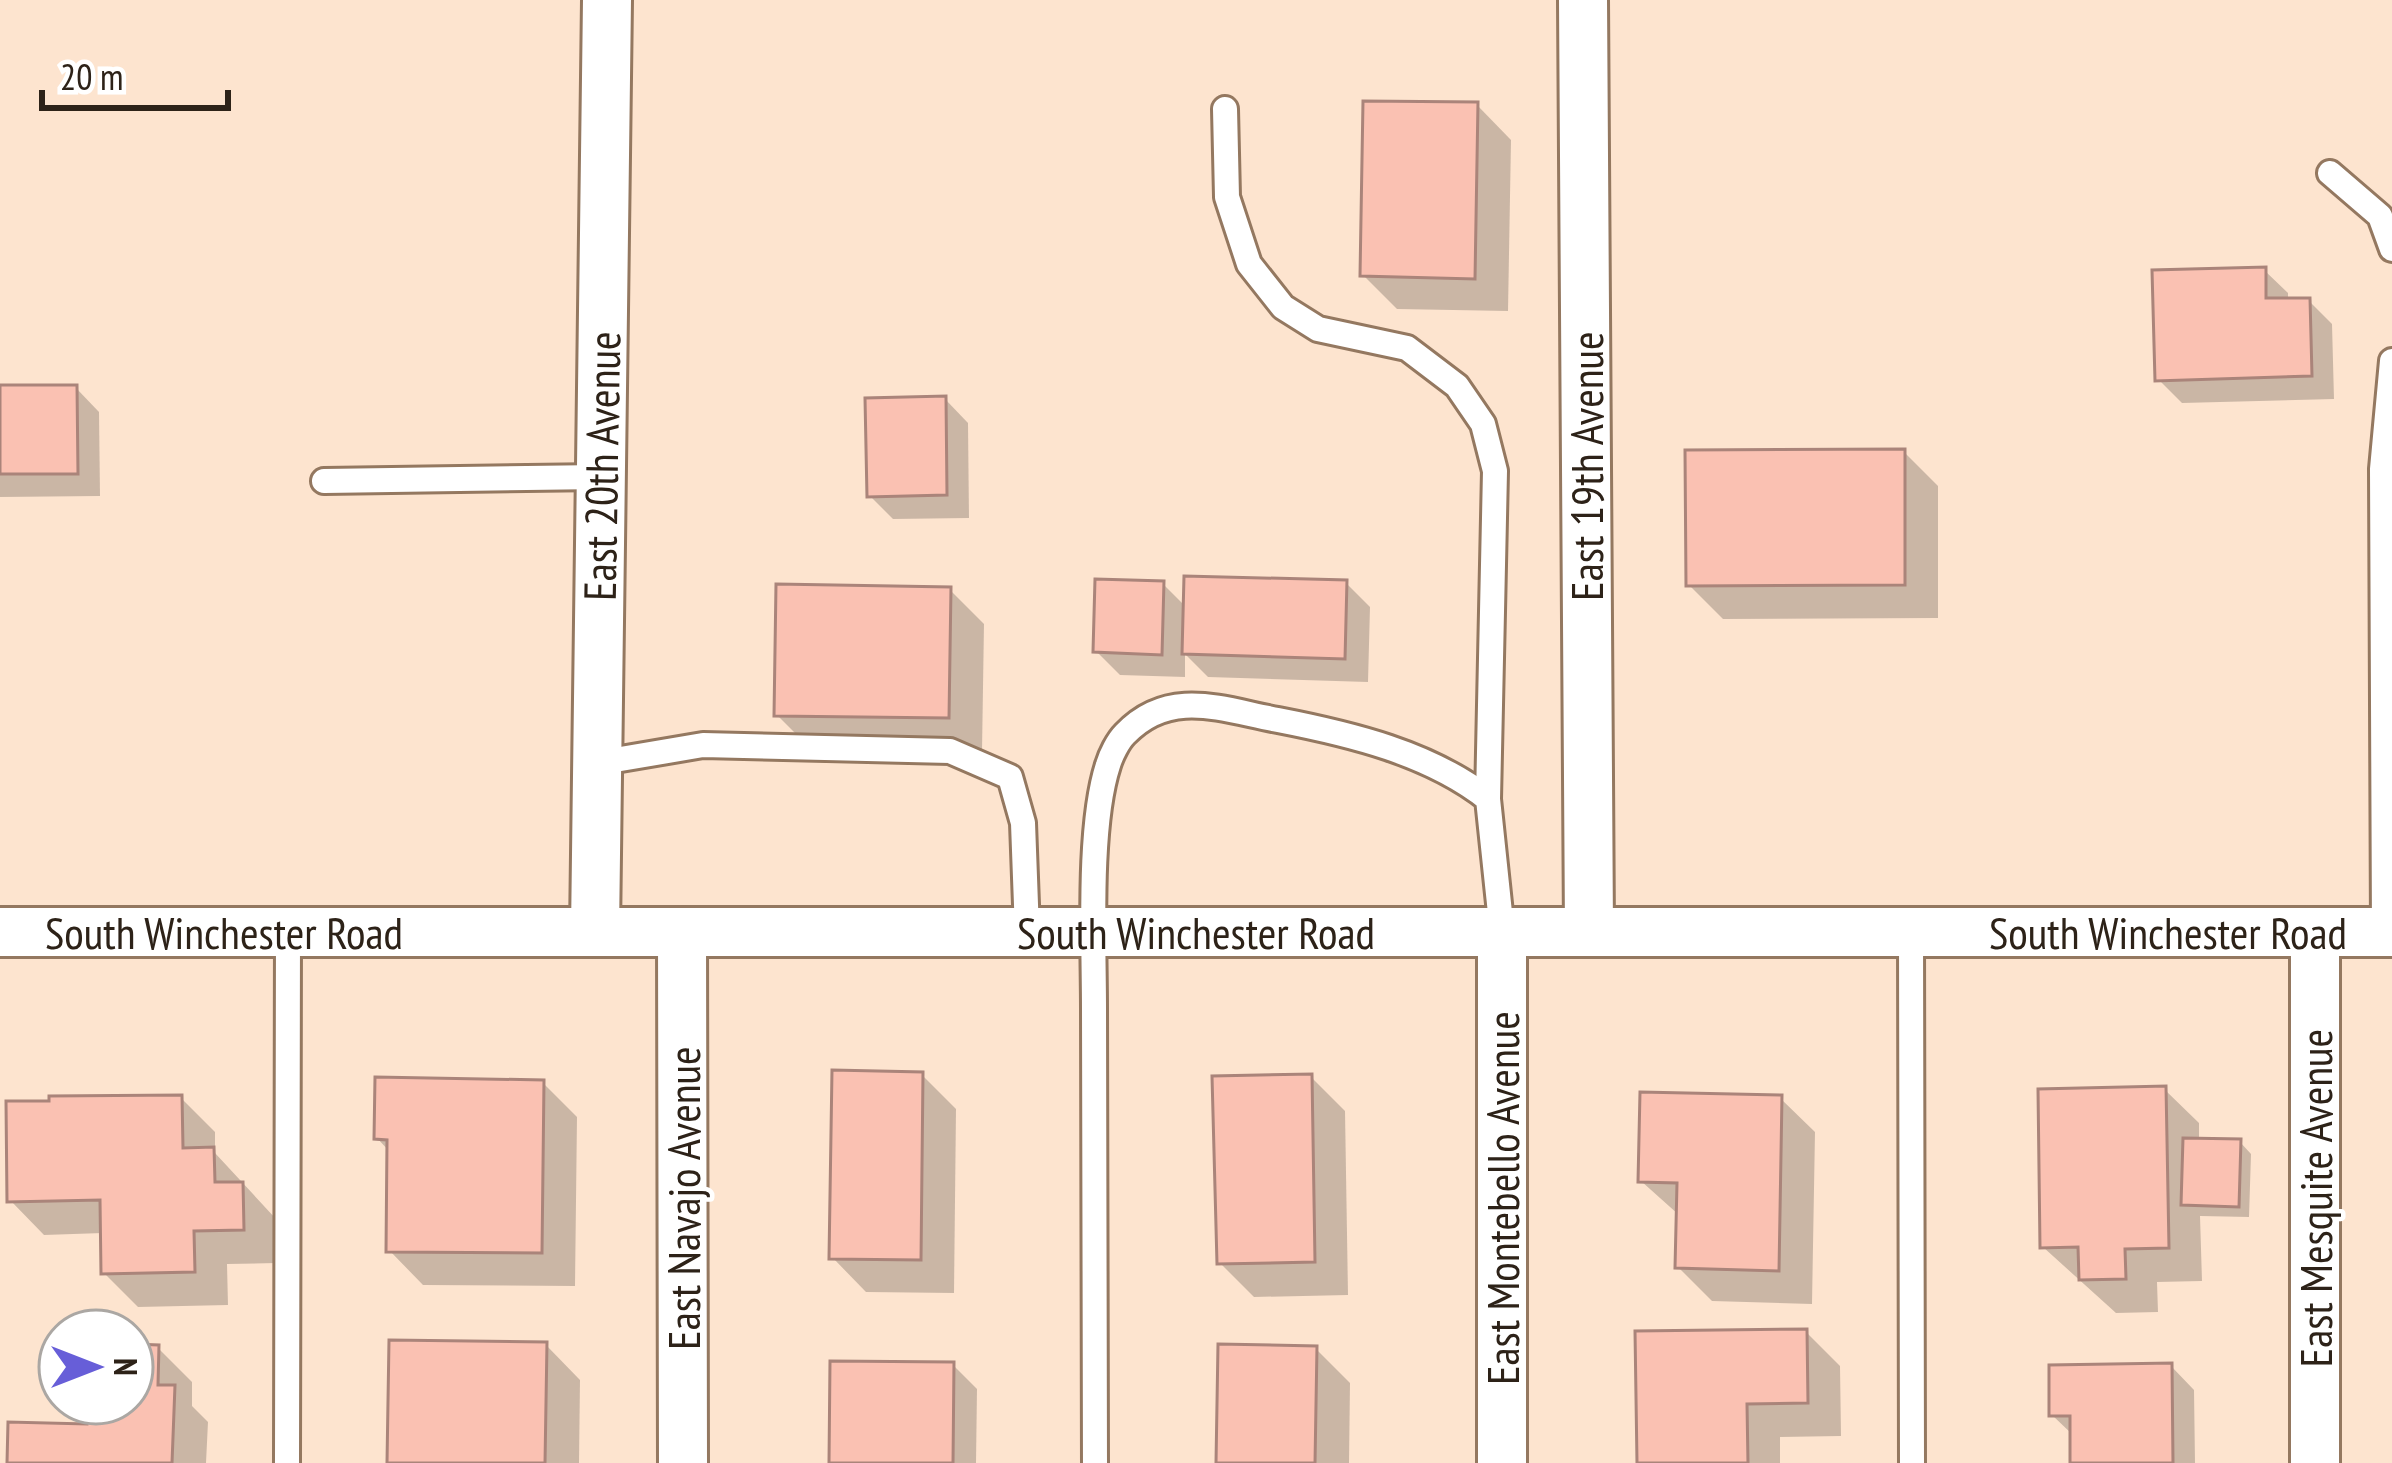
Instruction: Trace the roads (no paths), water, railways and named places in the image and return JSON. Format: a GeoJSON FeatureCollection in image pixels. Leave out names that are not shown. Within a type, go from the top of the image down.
{"type":"FeatureCollection","features":[{"type":"Feature","properties":{"kind":"street","name":"East 20th Avenue"},"geometry":{"type":"LineString","coordinates":[[595,932],[607,0]]}},
{"type":"Feature","properties":{"kind":"street","name":"East 19th Avenue"},"geometry":{"type":"LineString","coordinates":[[1582,0],[1589,932]]}},
{"type":"Feature","properties":{"kind":"street","name":"South Winchester Road"},"geometry":{"type":"LineString","coordinates":[[0,932],[2388,932]]}},
{"type":"Feature","properties":{"kind":"street","name":"East Navajo Avenue"},"geometry":{"type":"LineString","coordinates":[[682,932],[683,1463]]}},
{"type":"Feature","properties":{"kind":"street","name":"East Montebello Avenue"},"geometry":{"type":"LineString","coordinates":[[1502,932],[1502,1463]]}},
{"type":"Feature","properties":{"kind":"street","name":"East Mesquite Avenue"},"geometry":{"type":"LineString","coordinates":[[2315,932],[2315,1463]]}},
{"type":"Feature","properties":{"kind":"lane"},"geometry":{"type":"LineString","coordinates":[[1225,110],[1227,196],[1249,264],[1283,307],[1318,329],[1407,348],[1457,386],[1483,424],[1495,471],[1488,799],[1502,932]]}},
{"type":"Feature","properties":{"kind":"lane"},"geometry":{"type":"LineString","coordinates":[[2330,173],[2380,216],[2392,249]]}},
{"type":"Feature","properties":{"kind":"lane"},"geometry":{"type":"LineString","coordinates":[[2388,932],[2382,469],[2392,361]]}},
{"type":"Feature","properties":{"kind":"lane"},"geometry":{"type":"LineString","coordinates":[[324,481],[601,477]]}},
{"type":"Feature","properties":{"kind":"lane"},"geometry":{"type":"LineString","coordinates":[[1095,1463],[1094,932],[1098,833],[1108,766],[1122,736],[1154,710],[1191,704],[1329,730],[1407,755],[1467,782],[1488,799]]}},
{"type":"Feature","properties":{"kind":"lane"},"geometry":{"type":"LineString","coordinates":[[597,763],[703,745],[950,751],[1010,777],[1023,824],[1027,932]]}},
{"type":"Feature","properties":{"kind":"lane"},"geometry":{"type":"LineString","coordinates":[[287,1463],[288,932]]}},
{"type":"Feature","properties":{"kind":"lane"},"geometry":{"type":"LineString","coordinates":[[1911,932],[1912,1463]]}}]}
